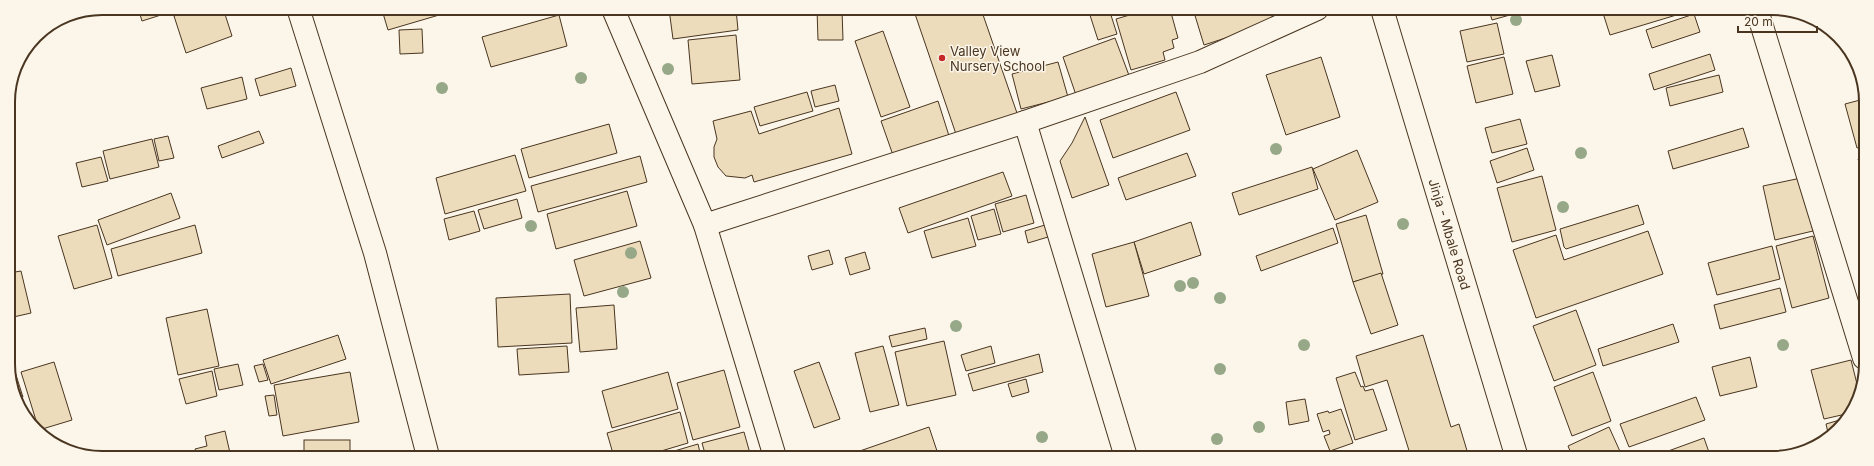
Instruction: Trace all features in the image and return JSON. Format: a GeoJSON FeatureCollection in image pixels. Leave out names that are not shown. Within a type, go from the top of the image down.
{"type":"FeatureCollection","features":[{"type":"Feature","properties":{"kind":"street"},"geometry":{"type":"LineString","coordinates":[[300,15],[375,253],[427,451]]}},
{"type":"Feature","properties":{"kind":"street"},"geometry":{"type":"LineString","coordinates":[[616,15],[705,225],[773,451]]}},
{"type":"Feature","properties":{"kind":"street"},"geometry":{"type":"LineString","coordinates":[[705,225],[1025,122],[1200,62],[1304,15]]}},
{"type":"Feature","properties":{"kind":"street","name":"Jinja - Mbale Road"},"geometry":{"type":"LineString","coordinates":[[1384,15],[1515,451]]}},
{"type":"Feature","properties":{"kind":"street"},"geometry":{"type":"LineString","coordinates":[[1759,15],[1859,342]]}},
{"type":"Feature","properties":{"kind":"street"},"geometry":{"type":"LineString","coordinates":[[1025,122],[1124,451]]}},
{"type":"Feature","properties":{"kind":"building"},"geometry":{"type":"Polygon","coordinates":[[[140,15],[161,15],[142,21],[140,15]]]}},
{"type":"Feature","properties":{"kind":"building"},"geometry":{"type":"Polygon","coordinates":[[[225,15],[232,36],[186,53],[174,16],[225,15]]]}},
{"type":"Feature","properties":{"kind":"building"},"geometry":{"type":"Polygon","coordinates":[[[384,15],[439,15],[388,30],[384,15]]]}},
{"type":"Feature","properties":{"kind":"building"},"geometry":{"type":"Polygon","coordinates":[[[559,15],[567,46],[491,67],[482,37],[559,15]]]}},
{"type":"Feature","properties":{"kind":"building"},"geometry":{"type":"Polygon","coordinates":[[[670,15],[737,15],[738,30],[673,39],[670,15]]]}},
{"type":"Feature","properties":{"kind":"building"},"geometry":{"type":"Polygon","coordinates":[[[817,15],[842,15],[843,40],[818,40],[817,15]]]}},
{"type":"Feature","properties":{"kind":"building"},"geometry":{"type":"Polygon","coordinates":[[[915,15],[983,15],[1018,116],[957,137],[915,15]]]}},
{"type":"Feature","properties":{"kind":"building"},"geometry":{"type":"Polygon","coordinates":[[[1090,15],[1111,15],[1117,34],[1098,40],[1090,15]]]}},
{"type":"Feature","properties":{"kind":"building"},"geometry":{"type":"Polygon","coordinates":[[[1130,15],[1172,15],[1178,38],[1172,40],[1174,48],[1163,52],[1165,60],[1131,70],[1116,19],[1130,15]]]}},
{"type":"Feature","properties":{"kind":"building"},"geometry":{"type":"Polygon","coordinates":[[[1195,15],[1279,15],[1281,20],[1204,45],[1195,15]]]}},
{"type":"Feature","properties":{"kind":"building"},"geometry":{"type":"Polygon","coordinates":[[[1490,15],[1510,15],[1492,20],[1490,15]]]}},
{"type":"Feature","properties":{"kind":"building"},"geometry":{"type":"Polygon","coordinates":[[[1604,15],[1676,15],[1610,35],[1604,15]]]}},
{"type":"Feature","properties":{"kind":"building"},"geometry":{"type":"Polygon","coordinates":[[[1694,15],[1700,32],[1652,48],[1646,30],[1694,15]]]}},
{"type":"Feature","properties":{"kind":"building"},"geometry":{"type":"Polygon","coordinates":[[[1497,23],[1504,54],[1467,62],[1460,31],[1497,23]]]}},
{"type":"Feature","properties":{"kind":"building"},"geometry":{"type":"Polygon","coordinates":[[[422,29],[423,53],[400,54],[399,30],[422,29]]]}},
{"type":"Feature","properties":{"kind":"building"},"geometry":{"type":"Polygon","coordinates":[[[883,31],[910,107],[881,117],[855,41],[883,31]]]}},
{"type":"Feature","properties":{"kind":"building"},"geometry":{"type":"Polygon","coordinates":[[[736,35],[740,80],[692,84],[688,40],[736,35]]]}},
{"type":"Feature","properties":{"kind":"building"},"geometry":{"type":"Polygon","coordinates":[[[1115,38],[1130,78],[1077,98],[1063,57],[1115,38]]]}},
{"type":"Feature","properties":{"kind":"building"},"geometry":{"type":"Polygon","coordinates":[[[1710,54],[1715,70],[1654,90],[1649,74],[1710,54]]]}},
{"type":"Feature","properties":{"kind":"building"},"geometry":{"type":"Polygon","coordinates":[[[1552,55],[1560,86],[1535,92],[1526,61],[1552,55]]]}},
{"type":"Feature","properties":{"kind":"building"},"geometry":{"type":"Polygon","coordinates":[[[1321,57],[1340,117],[1286,135],[1266,75],[1321,57]]]}},
{"type":"Feature","properties":{"kind":"building"},"geometry":{"type":"Polygon","coordinates":[[[1504,57],[1513,94],[1476,103],[1467,66],[1504,57]]]}},
{"type":"Feature","properties":{"kind":"building"},"geometry":{"type":"Polygon","coordinates":[[[1058,62],[1068,97],[1021,109],[1012,74],[1058,62]]]}},
{"type":"Feature","properties":{"kind":"building"},"geometry":{"type":"Polygon","coordinates":[[[291,68],[296,86],[260,96],[255,79],[291,68]]]}},
{"type":"Feature","properties":{"kind":"building"},"geometry":{"type":"Polygon","coordinates":[[[1719,75],[1723,92],[1670,106],[1666,88],[1719,75]]]}},
{"type":"Feature","properties":{"kind":"building"},"geometry":{"type":"Polygon","coordinates":[[[242,77],[247,99],[207,109],[201,88],[242,77]]]}},
{"type":"Feature","properties":{"kind":"building"},"geometry":{"type":"Polygon","coordinates":[[[835,85],[839,101],[815,107],[811,91],[835,85]]]}},
{"type":"Feature","properties":{"kind":"building"},"geometry":{"type":"Polygon","coordinates":[[[807,92],[813,111],[760,126],[754,107],[807,92]]]}},
{"type":"Feature","properties":{"kind":"building"},"geometry":{"type":"Polygon","coordinates":[[[1176,92],[1190,130],[1113,158],[1100,120],[1176,92]]]}},
{"type":"Feature","properties":{"kind":"building"},"geometry":{"type":"Polygon","coordinates":[[[1859,100],[1859,147],[1857,148],[1845,104],[1859,100]]]}},
{"type":"Feature","properties":{"kind":"building"},"geometry":{"type":"Polygon","coordinates":[[[938,101],[950,139],[894,158],[881,121],[938,101]]]}},
{"type":"Feature","properties":{"kind":"building"},"geometry":{"type":"Polygon","coordinates":[[[839,108],[852,154],[754,182],[752,175],[745,178],[726,176],[718,167],[714,157],[714,147],[717,139],[713,121],[751,111],[759,134],[839,108]]]}},
{"type":"Feature","properties":{"kind":"building"},"geometry":{"type":"Polygon","coordinates":[[[1085,117],[1109,185],[1072,198],[1060,161],[1072,143],[1085,117]]]}},
{"type":"Feature","properties":{"kind":"building"},"geometry":{"type":"Polygon","coordinates":[[[1520,119],[1527,144],[1492,153],[1485,128],[1520,119]]]}},
{"type":"Feature","properties":{"kind":"building"},"geometry":{"type":"Polygon","coordinates":[[[609,124],[617,153],[529,178],[521,149],[609,124]]]}},
{"type":"Feature","properties":{"kind":"building"},"geometry":{"type":"Polygon","coordinates":[[[1743,128],[1749,147],[1673,169],[1668,151],[1743,128]]]}},
{"type":"Feature","properties":{"kind":"building"},"geometry":{"type":"Polygon","coordinates":[[[259,131],[264,143],[222,158],[218,146],[259,131]]]}},
{"type":"Feature","properties":{"kind":"building"},"geometry":{"type":"Polygon","coordinates":[[[168,136],[174,158],[159,161],[154,139],[168,136]]]}},
{"type":"Feature","properties":{"kind":"building"},"geometry":{"type":"Polygon","coordinates":[[[152,139],[159,167],[110,179],[103,151],[152,139]]]}},
{"type":"Feature","properties":{"kind":"building"},"geometry":{"type":"Polygon","coordinates":[[[1527,148],[1534,170],[1497,183],[1490,161],[1527,148]]]}},
{"type":"Feature","properties":{"kind":"building"},"geometry":{"type":"Polygon","coordinates":[[[1357,150],[1378,202],[1335,220],[1313,169],[1357,150]]]}},
{"type":"Feature","properties":{"kind":"building"},"geometry":{"type":"Polygon","coordinates":[[[1187,153],[1196,176],[1126,200],[1118,178],[1187,153]]]}},
{"type":"Feature","properties":{"kind":"building"},"geometry":{"type":"Polygon","coordinates":[[[515,155],[526,191],[445,214],[436,178],[515,155]]]}},
{"type":"Feature","properties":{"kind":"building"},"geometry":{"type":"Polygon","coordinates":[[[640,156],[647,182],[538,212],[531,186],[640,156]]]}},
{"type":"Feature","properties":{"kind":"building"},"geometry":{"type":"Polygon","coordinates":[[[101,157],[108,181],[82,187],[76,163],[101,157]]]}},
{"type":"Feature","properties":{"kind":"building"},"geometry":{"type":"Polygon","coordinates":[[[1312,167],[1318,189],[1239,215],[1232,193],[1312,167]]]}},
{"type":"Feature","properties":{"kind":"building"},"geometry":{"type":"Polygon","coordinates":[[[1003,172],[1012,196],[908,233],[899,208],[1003,172]]]}},
{"type":"Feature","properties":{"kind":"building"},"geometry":{"type":"Polygon","coordinates":[[[1542,176],[1556,230],[1512,242],[1497,188],[1542,176]]]}},
{"type":"Feature","properties":{"kind":"building"},"geometry":{"type":"Polygon","coordinates":[[[1801,178],[1813,231],[1775,240],[1763,186],[1801,178]]]}},
{"type":"Feature","properties":{"kind":"building"},"geometry":{"type":"Polygon","coordinates":[[[627,191],[637,226],[556,249],[547,214],[627,191]]]}},
{"type":"Feature","properties":{"kind":"building"},"geometry":{"type":"Polygon","coordinates":[[[171,193],[180,218],[107,245],[98,220],[171,193]]]}},
{"type":"Feature","properties":{"kind":"building"},"geometry":{"type":"Polygon","coordinates":[[[1026,195],[1034,223],[1003,232],[995,204],[1026,195]]]}},
{"type":"Feature","properties":{"kind":"building"},"geometry":{"type":"Polygon","coordinates":[[[517,199],[522,218],[484,229],[478,210],[517,199]]]}},
{"type":"Feature","properties":{"kind":"building"},"geometry":{"type":"Polygon","coordinates":[[[1638,205],[1644,224],[1566,249],[1564,247],[1560,229],[1638,205]]]}},
{"type":"Feature","properties":{"kind":"building"},"geometry":{"type":"Polygon","coordinates":[[[994,209],[1001,234],[978,240],[971,216],[994,209]]]}},
{"type":"Feature","properties":{"kind":"building"},"geometry":{"type":"Polygon","coordinates":[[[474,211],[480,231],[449,240],[444,219],[474,211]]]}},
{"type":"Feature","properties":{"kind":"building"},"geometry":{"type":"Polygon","coordinates":[[[1366,215],[1383,274],[1353,282],[1336,224],[1366,215]]]}},
{"type":"Feature","properties":{"kind":"building"},"geometry":{"type":"Polygon","coordinates":[[[968,218],[976,246],[932,258],[924,231],[968,218]]]}},
{"type":"Feature","properties":{"kind":"building"},"geometry":{"type":"Polygon","coordinates":[[[1191,222],[1201,255],[1144,274],[1134,242],[1191,222]]]}},
{"type":"Feature","properties":{"kind":"building"},"geometry":{"type":"Polygon","coordinates":[[[97,225],[112,278],[74,289],[58,236],[97,225]]]}},
{"type":"Feature","properties":{"kind":"building"},"geometry":{"type":"Polygon","coordinates":[[[195,225],[202,253],[118,276],[111,249],[195,225]]]}},
{"type":"Feature","properties":{"kind":"building"},"geometry":{"type":"Polygon","coordinates":[[[1045,225],[1048,237],[1028,243],[1025,231],[1045,225]]]}},
{"type":"Feature","properties":{"kind":"building"},"geometry":{"type":"Polygon","coordinates":[[[1333,228],[1338,243],[1261,271],[1256,256],[1333,228]]]}},
{"type":"Feature","properties":{"kind":"building"},"geometry":{"type":"Polygon","coordinates":[[[1648,231],[1663,274],[1536,318],[1513,250],[1556,235],[1564,260],[1648,231]]]}},
{"type":"Feature","properties":{"kind":"building"},"geometry":{"type":"Polygon","coordinates":[[[1813,236],[1829,298],[1792,308],[1776,246],[1813,236]]]}},
{"type":"Feature","properties":{"kind":"building"},"geometry":{"type":"Polygon","coordinates":[[[640,241],[651,278],[584,296],[574,260],[640,241]]]}},
{"type":"Feature","properties":{"kind":"building"},"geometry":{"type":"Polygon","coordinates":[[[1134,242],[1149,296],[1106,307],[1092,254],[1134,242]]]}},
{"type":"Feature","properties":{"kind":"building"},"geometry":{"type":"Polygon","coordinates":[[[1772,246],[1780,279],[1717,295],[1708,263],[1772,246]]]}},
{"type":"Feature","properties":{"kind":"building"},"geometry":{"type":"Polygon","coordinates":[[[829,250],[833,264],[812,270],[808,256],[829,250]]]}},
{"type":"Feature","properties":{"kind":"building"},"geometry":{"type":"Polygon","coordinates":[[[865,252],[870,269],[850,275],[845,258],[865,252]]]}},
{"type":"Feature","properties":{"kind":"building"},"geometry":{"type":"Polygon","coordinates":[[[21,271],[31,313],[15,317],[15,272],[21,271]]]}},
{"type":"Feature","properties":{"kind":"building"},"geometry":{"type":"Polygon","coordinates":[[[1381,273],[1398,325],[1371,334],[1353,282],[1381,273]]]}},
{"type":"Feature","properties":{"kind":"building"},"geometry":{"type":"Polygon","coordinates":[[[1780,288],[1786,312],[1720,329],[1714,305],[1780,288]]]}},
{"type":"Feature","properties":{"kind":"building"},"geometry":{"type":"Polygon","coordinates":[[[570,294],[572,343],[498,347],[496,298],[570,294]]]}},
{"type":"Feature","properties":{"kind":"building"},"geometry":{"type":"Polygon","coordinates":[[[614,305],[617,349],[580,352],[576,308],[614,305]]]}},
{"type":"Feature","properties":{"kind":"building"},"geometry":{"type":"Polygon","coordinates":[[[207,309],[219,366],[178,375],[166,318],[207,309]]]}},
{"type":"Feature","properties":{"kind":"building"},"geometry":{"type":"Polygon","coordinates":[[[1576,310],[1596,365],[1554,381],[1533,326],[1576,310]]]}},
{"type":"Feature","properties":{"kind":"building"},"geometry":{"type":"Polygon","coordinates":[[[1673,324],[1679,342],[1603,366],[1598,349],[1673,324]]]}},
{"type":"Feature","properties":{"kind":"building"},"geometry":{"type":"Polygon","coordinates":[[[925,328],[927,339],[892,347],[889,336],[925,328]]]}},
{"type":"Feature","properties":{"kind":"building"},"geometry":{"type":"Polygon","coordinates":[[[338,335],[346,359],[271,384],[263,360],[338,335]]]}},
{"type":"Feature","properties":{"kind":"building"},"geometry":{"type":"Polygon","coordinates":[[[1423,335],[1451,427],[1459,424],[1467,451],[1409,451],[1387,380],[1365,387],[1356,356],[1423,335]]]}},
{"type":"Feature","properties":{"kind":"building"},"geometry":{"type":"Polygon","coordinates":[[[944,341],[956,395],[907,406],[895,352],[944,341]]]}},
{"type":"Feature","properties":{"kind":"building"},"geometry":{"type":"Polygon","coordinates":[[[567,346],[569,372],[519,375],[517,349],[567,346]]]}},
{"type":"Feature","properties":{"kind":"building"},"geometry":{"type":"Polygon","coordinates":[[[883,346],[899,405],[870,412],[855,353],[883,346]]]}},
{"type":"Feature","properties":{"kind":"building"},"geometry":{"type":"Polygon","coordinates":[[[991,346],[995,363],[966,371],[961,355],[991,346]]]}},
{"type":"Feature","properties":{"kind":"building"},"geometry":{"type":"Polygon","coordinates":[[[1039,354],[1043,372],[973,391],[968,374],[1039,354]]]}},
{"type":"Feature","properties":{"kind":"building"},"geometry":{"type":"Polygon","coordinates":[[[1750,357],[1757,387],[1720,396],[1712,367],[1750,357]]]}},
{"type":"Feature","properties":{"kind":"building"},"geometry":{"type":"Polygon","coordinates":[[[1851,360],[1857,383],[1852,397],[1842,415],[1824,419],[1811,370],[1851,360]]]}},
{"type":"Feature","properties":{"kind":"building"},"geometry":{"type":"Polygon","coordinates":[[[54,362],[72,420],[44,428],[36,420],[21,372],[54,362]]]}},
{"type":"Feature","properties":{"kind":"building"},"geometry":{"type":"Polygon","coordinates":[[[819,362],[840,419],[814,428],[794,371],[819,362]]]}},
{"type":"Feature","properties":{"kind":"building"},"geometry":{"type":"Polygon","coordinates":[[[238,364],[243,385],[219,390],[214,369],[238,364]]]}},
{"type":"Feature","properties":{"kind":"building"},"geometry":{"type":"Polygon","coordinates":[[[263,364],[268,380],[259,382],[254,366],[263,364]]]}},
{"type":"Feature","properties":{"kind":"building"},"geometry":{"type":"Polygon","coordinates":[[[724,370],[740,427],[693,440],[677,383],[724,370]]]}},
{"type":"Feature","properties":{"kind":"building"},"geometry":{"type":"Polygon","coordinates":[[[212,371],[217,396],[186,404],[179,379],[212,371]]]}},
{"type":"Feature","properties":{"kind":"building"},"geometry":{"type":"Polygon","coordinates":[[[350,372],[359,422],[283,436],[274,385],[350,372]]]}},
{"type":"Feature","properties":{"kind":"building"},"geometry":{"type":"Polygon","coordinates":[[[668,372],[678,409],[612,428],[602,391],[668,372]]]}},
{"type":"Feature","properties":{"kind":"building"},"geometry":{"type":"Polygon","coordinates":[[[1355,372],[1361,387],[1363,386],[1365,391],[1373,389],[1387,430],[1355,440],[1336,378],[1355,372]]]}},
{"type":"Feature","properties":{"kind":"building"},"geometry":{"type":"Polygon","coordinates":[[[1593,372],[1611,421],[1572,436],[1554,387],[1593,372]]]}},
{"type":"Feature","properties":{"kind":"building"},"geometry":{"type":"Polygon","coordinates":[[[16,375],[23,397],[20,392],[16,375]]]}},
{"type":"Feature","properties":{"kind":"building"},"geometry":{"type":"Polygon","coordinates":[[[1026,379],[1029,392],[1012,397],[1008,384],[1026,379]]]}},
{"type":"Feature","properties":{"kind":"building"},"geometry":{"type":"Polygon","coordinates":[[[274,395],[277,415],[269,416],[265,396],[274,395]]]}},
{"type":"Feature","properties":{"kind":"building"},"geometry":{"type":"Polygon","coordinates":[[[1696,397],[1705,420],[1629,447],[1620,424],[1696,397]]]}},
{"type":"Feature","properties":{"kind":"building"},"geometry":{"type":"Polygon","coordinates":[[[1305,399],[1309,421],[1289,425],[1286,402],[1305,399]]]}},
{"type":"Feature","properties":{"kind":"building"},"geometry":{"type":"Polygon","coordinates":[[[1341,409],[1353,443],[1330,451],[1324,436],[1330,434],[1329,430],[1323,432],[1317,414],[1328,411],[1329,413],[1341,409]]]}},
{"type":"Feature","properties":{"kind":"building"},"geometry":{"type":"Polygon","coordinates":[[[680,412],[688,443],[661,451],[612,451],[607,433],[680,412]]]}},
{"type":"Feature","properties":{"kind":"building"},"geometry":{"type":"Polygon","coordinates":[[[1837,421],[1827,430],[1826,424],[1837,421]]]}},
{"type":"Feature","properties":{"kind":"building"},"geometry":{"type":"Polygon","coordinates":[[[929,427],[937,451],[860,451],[929,427]]]}},
{"type":"Feature","properties":{"kind":"building"},"geometry":{"type":"Polygon","coordinates":[[[1609,427],[1620,451],[1570,451],[1568,446],[1609,427]]]}},
{"type":"Feature","properties":{"kind":"building"},"geometry":{"type":"Polygon","coordinates":[[[225,431],[230,451],[196,451],[195,449],[207,446],[205,436],[225,431]]]}},
{"type":"Feature","properties":{"kind":"building"},"geometry":{"type":"Polygon","coordinates":[[[744,432],[749,451],[704,451],[702,443],[744,432]]]}},
{"type":"Feature","properties":{"kind":"building"},"geometry":{"type":"Polygon","coordinates":[[[1704,438],[1709,451],[1668,451],[1704,438]]]}},
{"type":"Feature","properties":{"kind":"building"},"geometry":{"type":"Polygon","coordinates":[[[304,440],[350,440],[350,451],[304,451],[304,440]]]}},
{"type":"Feature","properties":{"kind":"building"},"geometry":{"type":"Polygon","coordinates":[[[698,444],[700,451],[674,451],[698,444]]]}},
{"type":"Feature","properties":{"kind":"place","name":"Valley View Nursery School"},"geometry":{"type":"Point","coordinates":[942,58]}}]}
